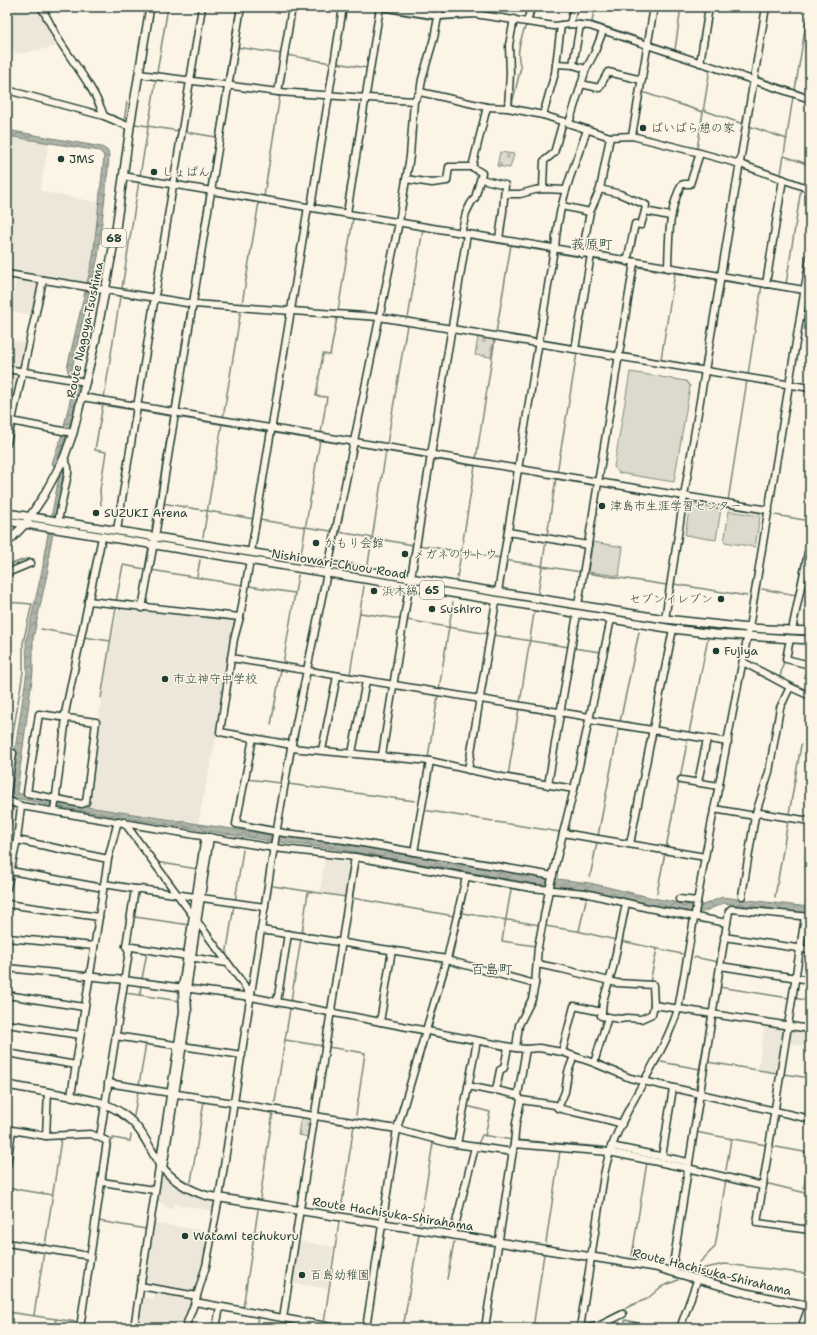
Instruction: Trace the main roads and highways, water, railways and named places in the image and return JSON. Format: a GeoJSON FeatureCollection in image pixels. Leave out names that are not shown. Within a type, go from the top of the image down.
{"type":"FeatureCollection","features":[{"type":"Feature","properties":{"kind":"main road","name":"Route Nagoya-Tsushima"},"geometry":{"type":"LineString","coordinates":[[7,543],[31,516],[56,474],[62,461],[68,432],[82,397],[105,291],[150,7]]}},
{"type":"Feature","properties":{"kind":"main road","name":"Nishiowari-Chuou Road"},"geometry":{"type":"LineString","coordinates":[[7,512],[665,619],[749,628],[810,631]]}},
{"type":"Feature","properties":{"kind":"main road","name":"Nishiowari-Chuou Road"},"geometry":{"type":"LineString","coordinates":[[7,521],[673,629],[748,637],[810,640]]}},
{"type":"Feature","properties":{"kind":"main road","name":"Route Hachisuka-Shirahama"},"geometry":{"type":"LineString","coordinates":[[7,1085],[71,1096],[105,1104],[120,1112],[136,1126],[161,1165],[178,1182],[200,1194],[590,1256],[672,1271],[746,1293],[810,1305]]}},
{"type":"Feature","properties":{"kind":"water"},"geometry":{"type":"Polygon","coordinates":[[[7,130],[102,147],[108,151],[109,155],[98,257],[72,369],[73,375],[80,387],[70,425],[57,461],[65,474],[49,553],[49,565],[33,639],[33,672],[17,792],[23,795],[81,806],[278,836],[331,842],[549,878],[590,883],[691,905],[703,905],[722,897],[810,907],[810,914],[724,903],[703,912],[689,912],[586,890],[553,887],[337,849],[276,842],[59,807],[15,798],[7,852],[8,806],[12,769],[27,671],[26,641],[43,566],[59,476],[52,463],[62,434],[73,388],[67,368],[93,257],[104,156],[100,151],[7,136],[7,130]]]}},
{"type":"Feature","properties":{"kind":"waterway"},"geometry":{"type":"LineString","coordinates":[[157,72],[168,7]]}},
{"type":"Feature","properties":{"kind":"waterway"},"geometry":{"type":"LineString","coordinates":[[225,81],[237,7]]}},
{"type":"Feature","properties":{"kind":"waterway"},"geometry":{"type":"LineString","coordinates":[[356,7],[377,10],[376,11]]}},
{"type":"Feature","properties":{"kind":"waterway"},"geometry":{"type":"LineString","coordinates":[[474,11],[490,12],[491,7]]}},
{"type":"Feature","properties":{"kind":"waterway"},"geometry":{"type":"LineString","coordinates":[[532,18],[536,7]]}},
{"type":"Feature","properties":{"kind":"waterway"},"geometry":{"type":"LineString","coordinates":[[595,7],[592,22],[646,40]]}},
{"type":"Feature","properties":{"kind":"waterway"},"geometry":{"type":"LineString","coordinates":[[675,50],[681,7]]}},
{"type":"Feature","properties":{"kind":"waterway"},"geometry":{"type":"LineString","coordinates":[[382,11],[435,20]]}},
{"type":"Feature","properties":{"kind":"waterway"},"geometry":{"type":"LineString","coordinates":[[795,90],[807,17]]}},
{"type":"Feature","properties":{"kind":"waterway"},"geometry":{"type":"LineString","coordinates":[[441,20],[473,18]]}},
{"type":"Feature","properties":{"kind":"waterway"},"geometry":{"type":"LineString","coordinates":[[512,104],[521,67],[519,62],[519,46],[526,25]]}},
{"type":"Feature","properties":{"kind":"waterway"},"geometry":{"type":"LineString","coordinates":[[651,42],[698,58]]}},
{"type":"Feature","properties":{"kind":"waterway"},"geometry":{"type":"LineString","coordinates":[[236,47],[282,54]]}},
{"type":"Feature","properties":{"kind":"waterway"},"geometry":{"type":"LineString","coordinates":[[364,89],[371,47]]}},
{"type":"Feature","properties":{"kind":"waterway"},"geometry":{"type":"LineString","coordinates":[[287,55],[331,63]]}},
{"type":"Feature","properties":{"kind":"waterway"},"geometry":{"type":"LineString","coordinates":[[703,60],[752,76]]}},
{"type":"Feature","properties":{"kind":"waterway"},"geometry":{"type":"LineString","coordinates":[[336,63],[367,68]]}},
{"type":"Feature","properties":{"kind":"waterway"},"geometry":{"type":"LineString","coordinates":[[697,149],[710,69]]}},
{"type":"Feature","properties":{"kind":"waterway"},"geometry":{"type":"LineString","coordinates":[[758,77],[810,95]]}},
{"type":"Feature","properties":{"kind":"waterway"},"geometry":{"type":"LineString","coordinates":[[140,176],[156,80]]}},
{"type":"Feature","properties":{"kind":"waterway"},"geometry":{"type":"LineString","coordinates":[[208,188],[224,90]]}},
{"type":"Feature","properties":{"kind":"waterway"},"geometry":{"type":"LineString","coordinates":[[642,92],[703,112]]}},
{"type":"Feature","properties":{"kind":"waterway"},"geometry":{"type":"LineString","coordinates":[[264,196],[280,95]]}},
{"type":"Feature","properties":{"kind":"waterway"},"geometry":{"type":"LineString","coordinates":[[781,174],[793,97]]}},
{"type":"Feature","properties":{"kind":"waterway"},"geometry":{"type":"LineString","coordinates":[[124,121],[127,102]]}},
{"type":"Feature","properties":{"kind":"waterway"},"geometry":{"type":"LineString","coordinates":[[344,209],[361,102]]}},
{"type":"Feature","properties":{"kind":"waterway"},"geometry":{"type":"LineString","coordinates":[[703,110],[743,124]]}},
{"type":"Feature","properties":{"kind":"waterway"},"geometry":{"type":"LineString","coordinates":[[135,124],[179,131]]}},
{"type":"Feature","properties":{"kind":"waterway"},"geometry":{"type":"LineString","coordinates":[[749,126],[787,139]]}},
{"type":"Feature","properties":{"kind":"waterway"},"geometry":{"type":"LineString","coordinates":[[186,132],[216,137]]}},
{"type":"Feature","properties":{"kind":"waterway"},"geometry":{"type":"LineString","coordinates":[[784,156],[810,165]]}},
{"type":"Feature","properties":{"kind":"waterway"},"geometry":{"type":"LineString","coordinates":[[122,288],[139,181]]}},
{"type":"Feature","properties":{"kind":"waterway"},"geometry":{"type":"LineString","coordinates":[[763,281],[780,181]]}},
{"type":"Feature","properties":{"kind":"waterway"},"geometry":{"type":"LineString","coordinates":[[786,284],[801,189]]}},
{"type":"Feature","properties":{"kind":"waterway"},"geometry":{"type":"LineString","coordinates":[[190,300],[207,193]]}},
{"type":"Feature","properties":{"kind":"waterway"},"geometry":{"type":"LineString","coordinates":[[213,195],[254,202]]}},
{"type":"Feature","properties":{"kind":"waterway"},"geometry":{"type":"LineString","coordinates":[[258,202],[303,210]]}},
{"type":"Feature","properties":{"kind":"waterway"},"geometry":{"type":"LineString","coordinates":[[242,304],[259,202]]}},
{"type":"Feature","properties":{"kind":"waterway"},"geometry":{"type":"LineString","coordinates":[[313,211],[325,213]]}},
{"type":"Feature","properties":{"kind":"waterway"},"geometry":{"type":"LineString","coordinates":[[338,311],[353,218]]}},
{"type":"Feature","properties":{"kind":"waterway"},"geometry":{"type":"LineString","coordinates":[[408,318],[423,229]]}},
{"type":"Feature","properties":{"kind":"waterway"},"geometry":{"type":"LineString","coordinates":[[443,233],[464,237]]}},
{"type":"Feature","properties":{"kind":"waterway"},"geometry":{"type":"LineString","coordinates":[[468,238],[550,252]]}},
{"type":"Feature","properties":{"kind":"waterway"},"geometry":{"type":"LineString","coordinates":[[496,333],[511,245]]}},
{"type":"Feature","properties":{"kind":"waterway"},"geometry":{"type":"LineString","coordinates":[[555,253],[588,258]]}},
{"type":"Feature","properties":{"kind":"waterway"},"geometry":{"type":"LineString","coordinates":[[592,259],[630,266]]}},
{"type":"Feature","properties":{"kind":"waterway"},"geometry":{"type":"LineString","coordinates":[[637,267],[718,280]]}},
{"type":"Feature","properties":{"kind":"waterway"},"geometry":{"type":"LineString","coordinates":[[661,359],[675,273]]}},
{"type":"Feature","properties":{"kind":"waterway"},"geometry":{"type":"LineString","coordinates":[[723,281],[796,292]]}},
{"type":"Feature","properties":{"kind":"waterway"},"geometry":{"type":"LineString","coordinates":[[748,374],[762,285]]}},
{"type":"Feature","properties":{"kind":"waterway"},"geometry":{"type":"LineString","coordinates":[[104,398],[120,297]]}},
{"type":"Feature","properties":{"kind":"waterway"},"geometry":{"type":"LineString","coordinates":[[172,409],[188,307]]}},
{"type":"Feature","properties":{"kind":"waterway"},"geometry":{"type":"LineString","coordinates":[[223,418],[241,310]]}},
{"type":"Feature","properties":{"kind":"waterway"},"geometry":{"type":"LineString","coordinates":[[321,433],[327,397],[316,396],[323,354],[330,355],[337,318]]}},
{"type":"Feature","properties":{"kind":"waterway"},"geometry":{"type":"LineString","coordinates":[[387,444],[407,325]]}},
{"type":"Feature","properties":{"kind":"waterway"},"geometry":{"type":"LineString","coordinates":[[476,459],[495,339]]}},
{"type":"Feature","properties":{"kind":"waterway"},"geometry":{"type":"LineString","coordinates":[[557,473],[577,353]]}},
{"type":"Feature","properties":{"kind":"waterway"},"geometry":{"type":"LineString","coordinates":[[728,501],[747,380]]}},
{"type":"Feature","properties":{"kind":"waterway"},"geometry":{"type":"LineString","coordinates":[[101,505],[100,490],[106,452],[95,450],[103,404]]}},
{"type":"Feature","properties":{"kind":"waterway"},"geometry":{"type":"LineString","coordinates":[[102,405],[133,410]]}},
{"type":"Feature","properties":{"kind":"waterway"},"geometry":{"type":"LineString","coordinates":[[140,411],[170,416]]}},
{"type":"Feature","properties":{"kind":"waterway"},"geometry":{"type":"LineString","coordinates":[[152,528],[171,415]]}},
{"type":"Feature","properties":{"kind":"waterway"},"geometry":{"type":"LineString","coordinates":[[177,417],[268,432]]}},
{"type":"Feature","properties":{"kind":"waterway"},"geometry":{"type":"LineString","coordinates":[[203,537],[222,424]]}},
{"type":"Feature","properties":{"kind":"waterway"},"geometry":{"type":"LineString","coordinates":[[274,433],[349,445]]}},
{"type":"Feature","properties":{"kind":"waterway"},"geometry":{"type":"LineString","coordinates":[[301,554],[320,440]]}},
{"type":"Feature","properties":{"kind":"waterway"},"geometry":{"type":"LineString","coordinates":[[357,446],[427,458]]}},
{"type":"Feature","properties":{"kind":"waterway"},"geometry":{"type":"LineString","coordinates":[[368,564],[386,451]]}},
{"type":"Feature","properties":{"kind":"waterway"},"geometry":{"type":"LineString","coordinates":[[434,459],[475,466],[457,578]]}},
{"type":"Feature","properties":{"kind":"waterway"},"geometry":{"type":"LineString","coordinates":[[547,536],[556,478]]}},
{"type":"Feature","properties":{"kind":"waterway"},"geometry":{"type":"LineString","coordinates":[[556,479],[592,485]]}},
{"type":"Feature","properties":{"kind":"waterway"},"geometry":{"type":"LineString","coordinates":[[601,486],[681,499]]}},
{"type":"Feature","properties":{"kind":"waterway"},"geometry":{"type":"LineString","coordinates":[[689,501],[761,513]]}},
{"type":"Feature","properties":{"kind":"waterway"},"geometry":{"type":"LineString","coordinates":[[162,503],[254,519]]}},
{"type":"Feature","properties":{"kind":"waterway"},"geometry":{"type":"LineString","coordinates":[[775,515],[810,521]]}},
{"type":"Feature","properties":{"kind":"waterway"},"geometry":{"type":"LineString","coordinates":[[260,520],[331,531]]}},
{"type":"Feature","properties":{"kind":"waterway"},"geometry":{"type":"LineString","coordinates":[[796,594],[810,525]]}},
{"type":"Feature","properties":{"kind":"waterway"},"geometry":{"type":"LineString","coordinates":[[339,532],[413,545]]}},
{"type":"Feature","properties":{"kind":"waterway"},"geometry":{"type":"LineString","coordinates":[[538,593],[546,541]]}},
{"type":"Feature","properties":{"kind":"waterway"},"geometry":{"type":"LineString","coordinates":[[418,545],[501,558]]}},
{"type":"Feature","properties":{"kind":"waterway"},"geometry":{"type":"LineString","coordinates":[[116,602],[123,565],[145,569],[148,551]]}},
{"type":"Feature","properties":{"kind":"waterway"},"geometry":{"type":"LineString","coordinates":[[7,564],[31,558],[34,559]]}},
{"type":"Feature","properties":{"kind":"waterway"},"geometry":{"type":"LineString","coordinates":[[197,577],[200,560]]}},
{"type":"Feature","properties":{"kind":"waterway"},"geometry":{"type":"LineString","coordinates":[[505,560],[542,566]]}},
{"type":"Feature","properties":{"kind":"waterway"},"geometry":{"type":"LineString","coordinates":[[542,566],[581,572]]}},
{"type":"Feature","properties":{"kind":"waterway"},"geometry":{"type":"LineString","coordinates":[[151,570],[242,585]]}},
{"type":"Feature","properties":{"kind":"waterway"},"geometry":{"type":"LineString","coordinates":[[586,573],[667,585]]}},
{"type":"Feature","properties":{"kind":"waterway"},"geometry":{"type":"LineString","coordinates":[[298,575],[283,664],[303,667]]}},
{"type":"Feature","properties":{"kind":"waterway"},"geometry":{"type":"LineString","coordinates":[[674,584],[747,596]]}},
{"type":"Feature","properties":{"kind":"waterway"},"geometry":{"type":"LineString","coordinates":[[249,586],[294,593]]}},
{"type":"Feature","properties":{"kind":"waterway"},"geometry":{"type":"LineString","coordinates":[[350,674],[364,586]]}},
{"type":"Feature","properties":{"kind":"waterway"},"geometry":{"type":"LineString","coordinates":[[762,589],[796,595]]}},
{"type":"Feature","properties":{"kind":"waterway"},"geometry":{"type":"LineString","coordinates":[[7,602],[32,604],[23,643],[23,672],[10,752],[7,751]]}},
{"type":"Feature","properties":{"kind":"waterway"},"geometry":{"type":"LineString","coordinates":[[439,689],[453,602]]}},
{"type":"Feature","properties":{"kind":"waterway"},"geometry":{"type":"LineString","coordinates":[[101,698],[116,607]]}},
{"type":"Feature","properties":{"kind":"waterway"},"geometry":{"type":"LineString","coordinates":[[360,613],[401,619]]}},
{"type":"Feature","properties":{"kind":"waterway"},"geometry":{"type":"LineString","coordinates":[[520,703],[534,613]]}},
{"type":"Feature","properties":{"kind":"waterway"},"geometry":{"type":"LineString","coordinates":[[407,620],[488,634]]}},
{"type":"Feature","properties":{"kind":"waterway"},"geometry":{"type":"LineString","coordinates":[[41,629],[78,636]]}},
{"type":"Feature","properties":{"kind":"waterway"},"geometry":{"type":"LineString","coordinates":[[620,722],[639,632]]}},
{"type":"Feature","properties":{"kind":"waterway"},"geometry":{"type":"LineString","coordinates":[[493,635],[569,647]]}},
{"type":"Feature","properties":{"kind":"waterway"},"geometry":{"type":"LineString","coordinates":[[84,637],[110,641]]}},
{"type":"Feature","properties":{"kind":"waterway"},"geometry":{"type":"LineString","coordinates":[[689,733],[708,638]]}},
{"type":"Feature","properties":{"kind":"waterway"},"geometry":{"type":"LineString","coordinates":[[573,648],[601,652]]}},
{"type":"Feature","properties":{"kind":"waterway"},"geometry":{"type":"LineString","coordinates":[[810,656],[810,662]]}},
{"type":"Feature","properties":{"kind":"waterway"},"geometry":{"type":"LineString","coordinates":[[784,660],[780,677],[810,692]]}},
{"type":"Feature","properties":{"kind":"waterway"},"geometry":{"type":"LineString","coordinates":[[315,668],[389,681]]}},
{"type":"Feature","properties":{"kind":"waterway"},"geometry":{"type":"LineString","coordinates":[[271,725],[281,669]]}},
{"type":"Feature","properties":{"kind":"waterway"},"geometry":{"type":"LineString","coordinates":[[428,757],[438,696]]}},
{"type":"Feature","properties":{"kind":"waterway"},"geometry":{"type":"LineString","coordinates":[[508,776],[519,708]]}},
{"type":"Feature","properties":{"kind":"waterway"},"geometry":{"type":"LineString","coordinates":[[565,710],[583,713]]}},
{"type":"Feature","properties":{"kind":"waterway"},"geometry":{"type":"LineString","coordinates":[[598,836],[619,727]]}},
{"type":"Feature","properties":{"kind":"waterway"},"geometry":{"type":"LineString","coordinates":[[680,778],[688,738]]}},
{"type":"Feature","properties":{"kind":"waterway"},"geometry":{"type":"LineString","coordinates":[[801,745],[789,814],[810,818]]}},
{"type":"Feature","properties":{"kind":"waterway"},"geometry":{"type":"LineString","coordinates":[[422,787],[426,763]]}},
{"type":"Feature","properties":{"kind":"waterway"},"geometry":{"type":"LineString","coordinates":[[754,811],[764,778]]}},
{"type":"Feature","properties":{"kind":"waterway"},"geometry":{"type":"LineString","coordinates":[[247,779],[281,783]]}},
{"type":"Feature","properties":{"kind":"waterway"},"geometry":{"type":"LineString","coordinates":[[666,848],[679,781]]}},
{"type":"Feature","properties":{"kind":"waterway"},"geometry":{"type":"LineString","coordinates":[[288,784],[415,801]]}},
{"type":"Feature","properties":{"kind":"waterway"},"geometry":{"type":"LineString","coordinates":[[423,810],[493,821]]}},
{"type":"Feature","properties":{"kind":"waterway"},"geometry":{"type":"LineString","coordinates":[[775,897],[788,821]]}},
{"type":"Feature","properties":{"kind":"waterway"},"geometry":{"type":"LineString","coordinates":[[496,822],[560,833]]}},
{"type":"Feature","properties":{"kind":"waterway"},"geometry":{"type":"LineString","coordinates":[[739,893],[748,838]]}},
{"type":"Feature","properties":{"kind":"waterway"},"geometry":{"type":"LineString","coordinates":[[590,877],[597,842]]}},
{"type":"Feature","properties":{"kind":"waterway"},"geometry":{"type":"LineString","coordinates":[[235,901],[243,850]]}},
{"type":"Feature","properties":{"kind":"waterway"},"geometry":{"type":"LineString","coordinates":[[657,893],[665,853]]}},
{"type":"Feature","properties":{"kind":"waterway"},"geometry":{"type":"LineString","coordinates":[[156,862],[197,869]]}},
{"type":"Feature","properties":{"kind":"waterway"},"geometry":{"type":"LineString","coordinates":[[452,957],[468,884]]}},
{"type":"Feature","properties":{"kind":"waterway"},"geometry":{"type":"LineString","coordinates":[[273,886],[346,897]]}},
{"type":"Feature","properties":{"kind":"waterway"},"geometry":{"type":"LineString","coordinates":[[511,890],[502,941],[536,946]]}},
{"type":"Feature","properties":{"kind":"waterway"},"geometry":{"type":"LineString","coordinates":[[302,933],[308,892]]}},
{"type":"Feature","properties":{"kind":"waterway"},"geometry":{"type":"LineString","coordinates":[[352,898],[454,916]]}},
{"type":"Feature","properties":{"kind":"waterway"},"geometry":{"type":"LineString","coordinates":[[579,931],[586,900]]}},
{"type":"Feature","properties":{"kind":"waterway"},"geometry":{"type":"LineString","coordinates":[[226,956],[234,905]]}},
{"type":"Feature","properties":{"kind":"waterway"},"geometry":{"type":"LineString","coordinates":[[462,913],[540,925]]}},
{"type":"Feature","properties":{"kind":"waterway"},"geometry":{"type":"LineString","coordinates":[[135,917],[190,925]]}},
{"type":"Feature","properties":{"kind":"waterway"},"geometry":{"type":"LineString","coordinates":[[545,926],[577,931],[616,940]]}},
{"type":"Feature","properties":{"kind":"waterway"},"geometry":{"type":"LineString","coordinates":[[291,1001],[301,939]]}},
{"type":"Feature","properties":{"kind":"waterway"},"geometry":{"type":"LineString","coordinates":[[621,941],[682,954]]}},
{"type":"Feature","properties":{"kind":"waterway"},"geometry":{"type":"LineString","coordinates":[[620,949],[622,941]]}},
{"type":"Feature","properties":{"kind":"waterway"},"geometry":{"type":"LineString","coordinates":[[650,982],[657,949]]}},
{"type":"Feature","properties":{"kind":"waterway"},"geometry":{"type":"LineString","coordinates":[[142,979],[147,952]]}},
{"type":"Feature","properties":{"kind":"waterway"},"geometry":{"type":"LineString","coordinates":[[694,957],[718,963]]}},
{"type":"Feature","properties":{"kind":"waterway"},"geometry":{"type":"LineString","coordinates":[[431,1029],[449,965]]}},
{"type":"Feature","properties":{"kind":"waterway"},"geometry":{"type":"LineString","coordinates":[[140,995],[141,985]]}},
{"type":"Feature","properties":{"kind":"waterway"},"geometry":{"type":"LineString","coordinates":[[719,987],[789,998]]}},
{"type":"Feature","properties":{"kind":"waterway"},"geometry":{"type":"LineString","coordinates":[[125,993],[180,1001]]}},
{"type":"Feature","properties":{"kind":"waterway"},"geometry":{"type":"LineString","coordinates":[[794,998],[810,1001]]}},
{"type":"Feature","properties":{"kind":"waterway"},"geometry":{"type":"LineString","coordinates":[[275,1102],[290,1009]]}},
{"type":"Feature","properties":{"kind":"waterway"},"geometry":{"type":"LineString","coordinates":[[696,1087],[708,1022]]}},
{"type":"Feature","properties":{"kind":"waterway"},"geometry":{"type":"LineString","coordinates":[[402,1121],[429,1034]]}},
{"type":"Feature","properties":{"kind":"waterway"},"geometry":{"type":"LineString","coordinates":[[285,1040],[323,1046]]}},
{"type":"Feature","properties":{"kind":"waterway"},"geometry":{"type":"LineString","coordinates":[[139,1085],[146,1043]]}},
{"type":"Feature","properties":{"kind":"waterway"},"geometry":{"type":"LineString","coordinates":[[328,1047],[365,1053],[356,1115]]}},
{"type":"Feature","properties":{"kind":"waterway"},"geometry":{"type":"LineString","coordinates":[[661,1062],[700,1069]]}},
{"type":"Feature","properties":{"kind":"waterway"},"geometry":{"type":"LineString","coordinates":[[707,1062],[777,1073]]}},
{"type":"Feature","properties":{"kind":"waterway"},"geometry":{"type":"LineString","coordinates":[[783,1074],[810,1078]]}},
{"type":"Feature","properties":{"kind":"waterway"},"geometry":{"type":"LineString","coordinates":[[134,1116],[138,1091]]}},
{"type":"Feature","properties":{"kind":"waterway"},"geometry":{"type":"LineString","coordinates":[[191,1182],[204,1101]]}},
{"type":"Feature","properties":{"kind":"waterway"},"geometry":{"type":"LineString","coordinates":[[239,1101],[314,1112]]}},
{"type":"Feature","properties":{"kind":"waterway"},"geometry":{"type":"LineString","coordinates":[[467,1106],[490,1112],[485,1136]]}},
{"type":"Feature","properties":{"kind":"waterway"},"geometry":{"type":"LineString","coordinates":[[260,1198],[273,1112]]}},
{"type":"Feature","properties":{"kind":"waterway"},"geometry":{"type":"LineString","coordinates":[[318,1113],[397,1126]]}},
{"type":"Feature","properties":{"kind":"waterway"},"geometry":{"type":"LineString","coordinates":[[341,1210],[354,1125]]}},
{"type":"Feature","properties":{"kind":"waterway"},"geometry":{"type":"LineString","coordinates":[[400,1127],[454,1140]]}},
{"type":"Feature","properties":{"kind":"waterway"},"geometry":{"type":"LineString","coordinates":[[695,1132],[766,1145]]}},
{"type":"Feature","properties":{"kind":"waterway"},"geometry":{"type":"LineString","coordinates":[[105,1181],[111,1140],[113,1140],[113,1138],[130,1141],[131,1135]]}},
{"type":"Feature","properties":{"kind":"waterway"},"geometry":{"type":"LineString","coordinates":[[461,1142],[478,1144],[482,1135],[513,1140]]}},
{"type":"Feature","properties":{"kind":"waterway"},"geometry":{"type":"LineString","coordinates":[[45,1246],[61,1139]]}},
{"type":"Feature","properties":{"kind":"waterway"},"geometry":{"type":"LineString","coordinates":[[726,1170],[731,1139]]}},
{"type":"Feature","properties":{"kind":"waterway"},"geometry":{"type":"LineString","coordinates":[[517,1140],[604,1147]]}},
{"type":"Feature","properties":{"kind":"waterway"},"geometry":{"type":"LineString","coordinates":[[420,1223],[433,1143]]}},
{"type":"Feature","properties":{"kind":"waterway"},"geometry":{"type":"LineString","coordinates":[[771,1146],[809,1153]]}},
{"type":"Feature","properties":{"kind":"waterway"},"geometry":{"type":"LineString","coordinates":[[804,1188],[810,1149]]}},
{"type":"Feature","properties":{"kind":"waterway"},"geometry":{"type":"LineString","coordinates":[[546,1242],[560,1151]]}},
{"type":"Feature","properties":{"kind":"waterway"},"geometry":{"type":"LineString","coordinates":[[632,1256],[647,1162]]}},
{"type":"Feature","properties":{"kind":"waterway"},"geometry":{"type":"LineString","coordinates":[[691,1166],[761,1182]]}},
{"type":"Feature","properties":{"kind":"waterway"},"geometry":{"type":"LineString","coordinates":[[700,1262],[715,1247],[726,1179]]}},
{"type":"Feature","properties":{"kind":"waterway"},"geometry":{"type":"LineString","coordinates":[[765,1183],[810,1194]]}},
{"type":"Feature","properties":{"kind":"waterway"},"geometry":{"type":"LineString","coordinates":[[96,1239],[104,1185]]}},
{"type":"Feature","properties":{"kind":"waterway"},"geometry":{"type":"LineString","coordinates":[[7,1188],[53,1195]]}},
{"type":"Feature","properties":{"kind":"waterway"},"geometry":{"type":"LineString","coordinates":[[243,1308],[258,1210]]}},
{"type":"Feature","properties":{"kind":"waterway"},"geometry":{"type":"LineString","coordinates":[[99,1221],[146,1229]]}},
{"type":"Feature","properties":{"kind":"waterway"},"geometry":{"type":"LineString","coordinates":[[324,1323],[339,1222]]}},
{"type":"Feature","properties":{"kind":"waterway"},"geometry":{"type":"LineString","coordinates":[[403,1328],[419,1234]]}},
{"type":"Feature","properties":{"kind":"waterway"},"geometry":{"type":"LineString","coordinates":[[447,1279],[454,1242]]}},
{"type":"Feature","properties":{"kind":"waterway"},"geometry":{"type":"LineString","coordinates":[[34,1315],[44,1252]]}},
{"type":"Feature","properties":{"kind":"waterway"},"geometry":{"type":"LineString","coordinates":[[533,1328],[544,1254]]}},
{"type":"Feature","properties":{"kind":"waterway"},"geometry":{"type":"LineString","coordinates":[[698,1272],[705,1268],[725,1264],[810,1274]]}},
{"type":"Feature","properties":{"kind":"waterway"},"geometry":{"type":"LineString","coordinates":[[584,1327],[647,1299],[661,1287],[678,1280]]}},
{"type":"Feature","properties":{"kind":"waterway"},"geometry":{"type":"LineString","coordinates":[[7,1312],[77,1322]]}},
{"type":"Feature","properties":{"kind":"waterway"},"geometry":{"type":"LineString","coordinates":[[256,1328],[258,1316]]}},
{"type":"Feature","properties":{"kind":"waterway"},"geometry":{"type":"LineString","coordinates":[[54,1328],[56,1319]]}},
{"type":"Feature","properties":{"kind":"waterway"},"geometry":{"type":"LineString","coordinates":[[624,1328],[625,1320],[661,1328]]}},
{"type":"Feature","properties":{"kind":"place","name":"ばいばら憩の家"},"geometry":{"type":"Point","coordinates":[643,128]}},
{"type":"Feature","properties":{"kind":"place","name":"JMS"},"geometry":{"type":"Point","coordinates":[61,159]}},
{"type":"Feature","properties":{"kind":"place","name":"しょぱん"},"geometry":{"type":"Point","coordinates":[154,172]}},
{"type":"Feature","properties":{"kind":"place","name":"津島市生涯学習センター"},"geometry":{"type":"Point","coordinates":[602,506]}},
{"type":"Feature","properties":{"kind":"place","name":"SUZUKI Arena"},"geometry":{"type":"Point","coordinates":[96,513]}},
{"type":"Feature","properties":{"kind":"place","name":"かもり会館"},"geometry":{"type":"Point","coordinates":[316,543]}},
{"type":"Feature","properties":{"kind":"place","name":"メガネのサトウ"},"geometry":{"type":"Point","coordinates":[405,554]}},
{"type":"Feature","properties":{"kind":"place","name":"浜木綿"},"geometry":{"type":"Point","coordinates":[374,591]}},
{"type":"Feature","properties":{"kind":"place","name":"セブンイレブン"},"geometry":{"type":"Point","coordinates":[721,599]}},
{"type":"Feature","properties":{"kind":"place","name":"Sushiro"},"geometry":{"type":"Point","coordinates":[432,609]}},
{"type":"Feature","properties":{"kind":"place","name":"Fujiya"},"geometry":{"type":"Point","coordinates":[716,651]}},
{"type":"Feature","properties":{"kind":"place","name":"市立神守中学校"},"geometry":{"type":"Point","coordinates":[165,679]}},
{"type":"Feature","properties":{"kind":"place","name":"Watami techukuru"},"geometry":{"type":"Point","coordinates":[185,1236]}},
{"type":"Feature","properties":{"kind":"place","name":"百島幼稚園"},"geometry":{"type":"Point","coordinates":[302,1275]}},
{"type":"Feature","properties":{"kind":"district","name":"莪原町"},"geometry":{"type":"Point","coordinates":[592,244]}},
{"type":"Feature","properties":{"kind":"district","name":"百島町"},"geometry":{"type":"Point","coordinates":[492,969]}}]}
